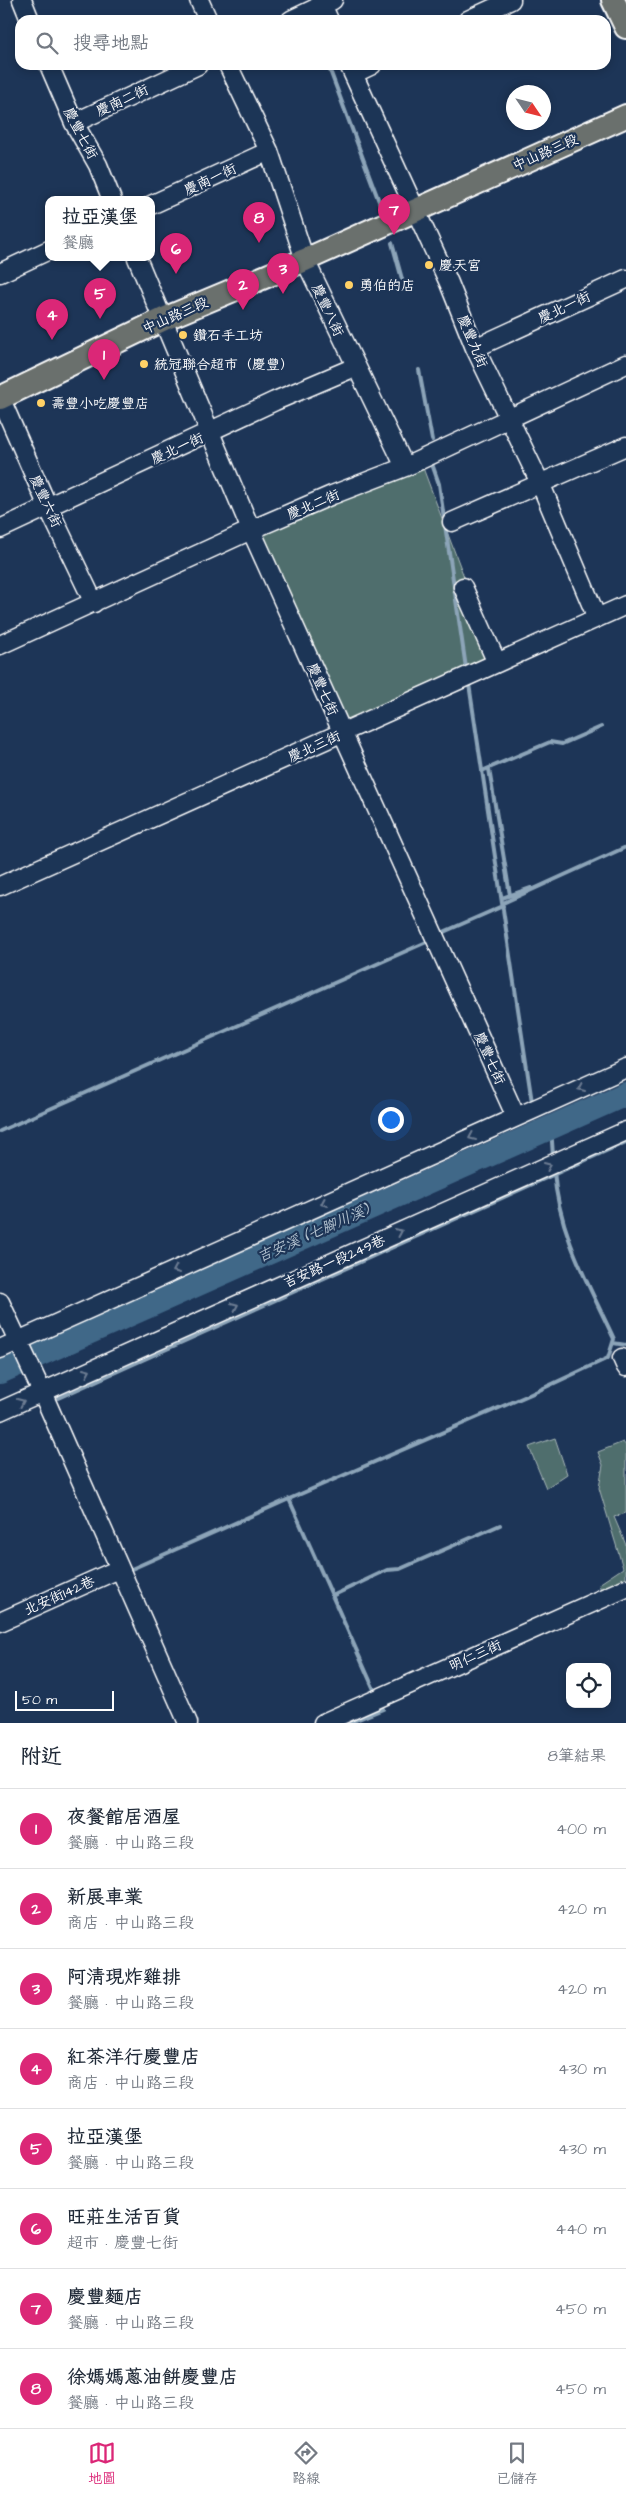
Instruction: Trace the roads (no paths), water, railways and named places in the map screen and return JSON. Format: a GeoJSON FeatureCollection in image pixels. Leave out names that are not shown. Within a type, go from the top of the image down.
{"type":"FeatureCollection","features":[{"type":"Feature","properties":{"kind":"main road"},"geometry":{"type":"LineString","coordinates":[[613,0],[626,27]]}},
{"type":"Feature","properties":{"kind":"main road","name":"中山路三段"},"geometry":{"type":"LineString","coordinates":[[0,398],[164,319],[305,260],[626,116]]}},
{"type":"Feature","properties":{"kind":"street"},"geometry":{"type":"LineString","coordinates":[[22,0],[28,15]]}},
{"type":"Feature","properties":{"kind":"street"},"geometry":{"type":"LineString","coordinates":[[199,0],[206,15]]}},
{"type":"Feature","properties":{"kind":"street"},"geometry":{"type":"LineString","coordinates":[[479,15],[511,0]]}},
{"type":"Feature","properties":{"kind":"street"},"geometry":{"type":"LineString","coordinates":[[304,15],[326,6]]}},
{"type":"Feature","properties":{"kind":"street","name":"慶豐七街"},"geometry":{"type":"LineString","coordinates":[[51,70],[74,123],[98,165],[110,196]]}},
{"type":"Feature","properties":{"kind":"street","name":"慶南二街"},"geometry":{"type":"LineString","coordinates":[[74,123],[187,70]]}},
{"type":"Feature","properties":{"kind":"street","name":"慶豐八街"},"geometry":{"type":"LineString","coordinates":[[230,70],[269,151],[305,260],[404,468]]}},
{"type":"Feature","properties":{"kind":"street","name":"慶豐九街"},"geometry":{"type":"LineString","coordinates":[[351,70],[416,210],[475,348],[507,418],[541,485],[597,618]]}},
{"type":"Feature","properties":{"kind":"street","name":"慶南一街"},"geometry":{"type":"LineString","coordinates":[[155,203],[269,151]]}},
{"type":"Feature","properties":{"kind":"street"},"geometry":{"type":"LineString","coordinates":[[0,273],[45,252]]}},
{"type":"Feature","properties":{"kind":"street","name":"慶豐七街"},"geometry":{"type":"LineString","coordinates":[[138,261],[251,530],[516,1116]]}},
{"type":"Feature","properties":{"kind":"street","name":"慶北一街"},"geometry":{"type":"LineString","coordinates":[[475,348],[626,279]]}},
{"type":"Feature","properties":{"kind":"street","name":"慶北二街"},"geometry":{"type":"LineString","coordinates":[[0,645],[251,530],[332,495],[404,468],[507,418],[626,365]]}},
{"type":"Feature","properties":{"kind":"street","name":"慶北一街"},"geometry":{"type":"LineString","coordinates":[[0,529],[275,401],[355,367]]}},
{"type":"Feature","properties":{"kind":"street","name":"慶豐六街"},"geometry":{"type":"LineString","coordinates":[[0,398],[48,507],[94,603]]}},
{"type":"Feature","properties":{"kind":"street"},"geometry":{"type":"LineString","coordinates":[[452,522],[541,485],[626,446]]}},
{"type":"Feature","properties":{"kind":"street"},"geometry":{"type":"LineString","coordinates":[[463,587],[497,663]]}},
{"type":"Feature","properties":{"kind":"street","name":"慶北三街"},"geometry":{"type":"LineString","coordinates":[[0,886],[626,605]]}},
{"type":"Feature","properties":{"kind":"street"},"geometry":{"type":"LineString","coordinates":[[0,1350],[626,1068]]}},
{"type":"Feature","properties":{"kind":"street","name":"吉安路一段249巷"},"geometry":{"type":"LineString","coordinates":[[0,1411],[626,1131]]}},
{"type":"Feature","properties":{"kind":"street"},"geometry":{"type":"LineString","coordinates":[[0,1302],[42,1392],[188,1723]]}},
{"type":"Feature","properties":{"kind":"street","name":"北安街142巷"},"geometry":{"type":"LineString","coordinates":[[0,1622],[119,1569]]}},
{"type":"Feature","properties":{"kind":"street","name":"明仁三街"},"geometry":{"type":"LineString","coordinates":[[323,1723],[626,1588]]}},
{"type":"Feature","properties":{"kind":"waterway"},"geometry":{"type":"LineString","coordinates":[[330,70],[380,204]]}},
{"type":"Feature","properties":{"kind":"waterway"},"geometry":{"type":"LineString","coordinates":[[392,243],[402,279]]}},
{"type":"Feature","properties":{"kind":"waterway"},"geometry":{"type":"LineString","coordinates":[[419,370],[432,440]]}},
{"type":"Feature","properties":{"kind":"waterway"},"geometry":{"type":"LineString","coordinates":[[431,461],[439,484],[466,668]]}},
{"type":"Feature","properties":{"kind":"waterway"},"geometry":{"type":"LineString","coordinates":[[469,684],[532,1102]]}},
{"type":"Feature","properties":{"kind":"waterway"},"geometry":{"type":"LineString","coordinates":[[482,771],[550,742],[562,744],[601,727]]}},
{"type":"Feature","properties":{"kind":"waterway"},"geometry":{"type":"LineString","coordinates":[[489,769],[510,895]]}},
{"type":"Feature","properties":{"kind":"waterway"},"geometry":{"type":"LineString","coordinates":[[503,903],[626,847]]}},
{"type":"Feature","properties":{"kind":"waterway"},"geometry":{"type":"LineString","coordinates":[[502,898],[531,888]]}},
{"type":"Feature","properties":{"kind":"waterway"},"geometry":{"type":"LineString","coordinates":[[439,934],[503,906]]}},
{"type":"Feature","properties":{"kind":"waterway"},"geometry":{"type":"LineString","coordinates":[[0,1131],[431,940]]}},
{"type":"Feature","properties":{"kind":"waterway","name":"吉安溪 (七腳川溪)"},"geometry":{"type":"LineString","coordinates":[[0,1372],[626,1094]]}},
{"type":"Feature","properties":{"kind":"waterway"},"geometry":{"type":"LineString","coordinates":[[536,1123],[539,1133]]}},
{"type":"Feature","properties":{"kind":"waterway"},"geometry":{"type":"LineString","coordinates":[[551,1127],[553,1156]]}},
{"type":"Feature","properties":{"kind":"waterway"},"geometry":{"type":"LineString","coordinates":[[58,1398],[626,1142]]}},
{"type":"Feature","properties":{"kind":"waterway"},"geometry":{"type":"LineString","coordinates":[[376,1694],[289,1499],[531,1394],[608,1358],[614,1339],[568,1237],[557,1194],[554,1171]]}},
{"type":"Feature","properties":{"kind":"waterway"},"geometry":{"type":"LineString","coordinates":[[613,1343],[626,1345]]}},
{"type":"Feature","properties":{"kind":"waterway"},"geometry":{"type":"LineString","coordinates":[[127,1571],[289,1499]]}},
{"type":"Feature","properties":{"kind":"waterway"},"geometry":{"type":"LineString","coordinates":[[332,1596],[387,1570],[400,1569],[500,1525]]}},
{"type":"Feature","properties":{"kind":"waterway"},"geometry":{"type":"LineString","coordinates":[[349,1723],[383,1709],[380,1703]]}},
{"type":"Feature","properties":{"kind":"place","name":"慶豐麵店"},"geometry":{"type":"Point","coordinates":[394,235]}},
{"type":"Feature","properties":{"kind":"place","name":"徐媽媽蔥油餅慶豐店"},"geometry":{"type":"Point","coordinates":[259,243]}},
{"type":"Feature","properties":{"kind":"place","name":"慶天宮"},"geometry":{"type":"Point","coordinates":[429,265]}},
{"type":"Feature","properties":{"kind":"place","name":"旺莊生活百貨"},"geometry":{"type":"Point","coordinates":[176,274]}},
{"type":"Feature","properties":{"kind":"place","name":"勇伯的店"},"geometry":{"type":"Point","coordinates":[349,285]}},
{"type":"Feature","properties":{"kind":"place","name":"阿清現炸雞排"},"geometry":{"type":"Point","coordinates":[283,294]}},
{"type":"Feature","properties":{"kind":"place","name":"新展車業"},"geometry":{"type":"Point","coordinates":[243,310]}},
{"type":"Feature","properties":{"kind":"place","name":"拉亞漢堡"},"geometry":{"type":"Point","coordinates":[100,319]}},
{"type":"Feature","properties":{"kind":"place","name":"鑽石手工坊"},"geometry":{"type":"Point","coordinates":[183,335]}},
{"type":"Feature","properties":{"kind":"place","name":"紅茶洋行慶豐店"},"geometry":{"type":"Point","coordinates":[52,340]}},
{"type":"Feature","properties":{"kind":"place","name":"統冠聯合超市（慶豐）"},"geometry":{"type":"Point","coordinates":[144,364]}},
{"type":"Feature","properties":{"kind":"place","name":"夜餐館居酒屋"},"geometry":{"type":"Point","coordinates":[104,380]}},
{"type":"Feature","properties":{"kind":"place","name":"壽豐小吃慶豐店"},"geometry":{"type":"Point","coordinates":[41,403]}}]}
